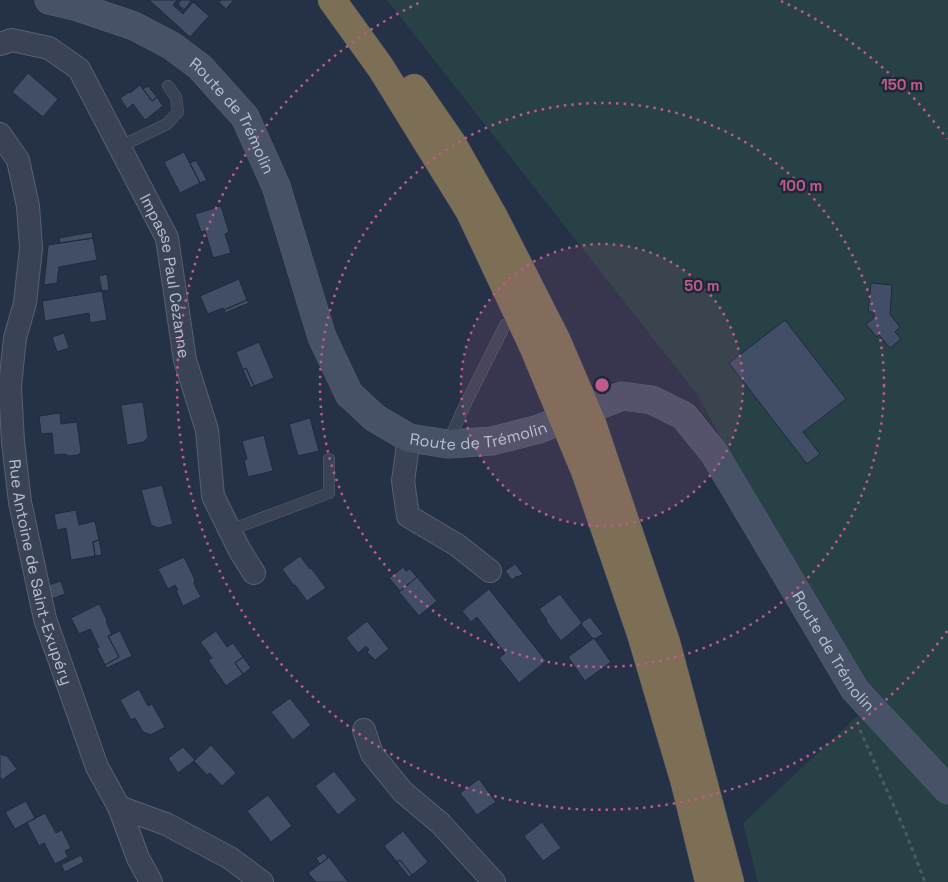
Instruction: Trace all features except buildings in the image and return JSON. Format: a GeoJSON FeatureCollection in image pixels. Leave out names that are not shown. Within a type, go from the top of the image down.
{"type":"FeatureCollection","features":[{"type":"Feature","properties":{"kind":"highway"},"geometry":{"type":"LineString","coordinates":[[332,0],[382,68],[470,212],[518,315],[544,342]]}},
{"type":"Feature","properties":{"kind":"highway"},"geometry":{"type":"LineString","coordinates":[[353,0],[452,143],[495,219],[666,642],[730,882]]}},
{"type":"Feature","properties":{"kind":"highway"},"geometry":{"type":"LineString","coordinates":[[595,466],[685,784],[708,882]]}},
{"type":"Feature","properties":{"kind":"street","name":"Route de Trémolin"},"geometry":{"type":"LineString","coordinates":[[49,0],[75,6],[134,26],[172,46],[200,67],[245,117],[276,186],[322,337],[349,394],[375,418],[409,438],[448,444],[492,441],[539,429],[622,396],[652,400],[684,416],[714,453],[855,690],[948,790]]}},
{"type":"Feature","properties":{"kind":"street","name":"Impasse Paul Cézanne"},"geometry":{"type":"LineString","coordinates":[[0,44],[12,40],[48,48],[79,69],[167,238],[185,360],[207,430],[213,496],[240,551],[254,573]]}},
{"type":"Feature","properties":{"kind":"street","name":"Rue Antoine de Saint-Exupéry"},"geometry":{"type":"LineString","coordinates":[[0,134],[18,160],[28,206],[31,248],[25,303],[7,332],[13,442],[20,502],[45,619],[97,767],[118,807],[138,858],[151,882]]}},
{"type":"Feature","properties":{"kind":"street"},"geometry":{"type":"LineString","coordinates":[[409,438],[403,481],[408,516],[457,544],[490,571]]}},
{"type":"Feature","properties":{"kind":"street"},"geometry":{"type":"LineString","coordinates":[[364,730],[372,754],[404,792],[440,823],[494,882]]}},
{"type":"Feature","properties":{"kind":"street"},"geometry":{"type":"LineString","coordinates":[[118,807],[166,824],[230,858],[262,882]]}},
{"type":"Feature","properties":{"kind":"lane"},"geometry":{"type":"LineString","coordinates":[[120,147],[167,124],[178,112],[176,97],[168,86]]}},
{"type":"Feature","properties":{"kind":"lane"},"geometry":{"type":"LineString","coordinates":[[448,444],[463,409],[505,325],[518,315]]}},
{"type":"Feature","properties":{"kind":"lane"},"geometry":{"type":"LineString","coordinates":[[230,530],[329,493],[329,459]]}},
{"type":"Feature","properties":{"kind":"path"},"geometry":{"type":"LineString","coordinates":[[859,728],[905,831],[925,882]]}},
{"type":"Feature","properties":{"kind":"green space"},"geometry":{"type":"Polygon","coordinates":[[[387,0],[948,0],[948,882],[758,882],[743,823],[870,704],[696,393],[387,0]]]}}]}
